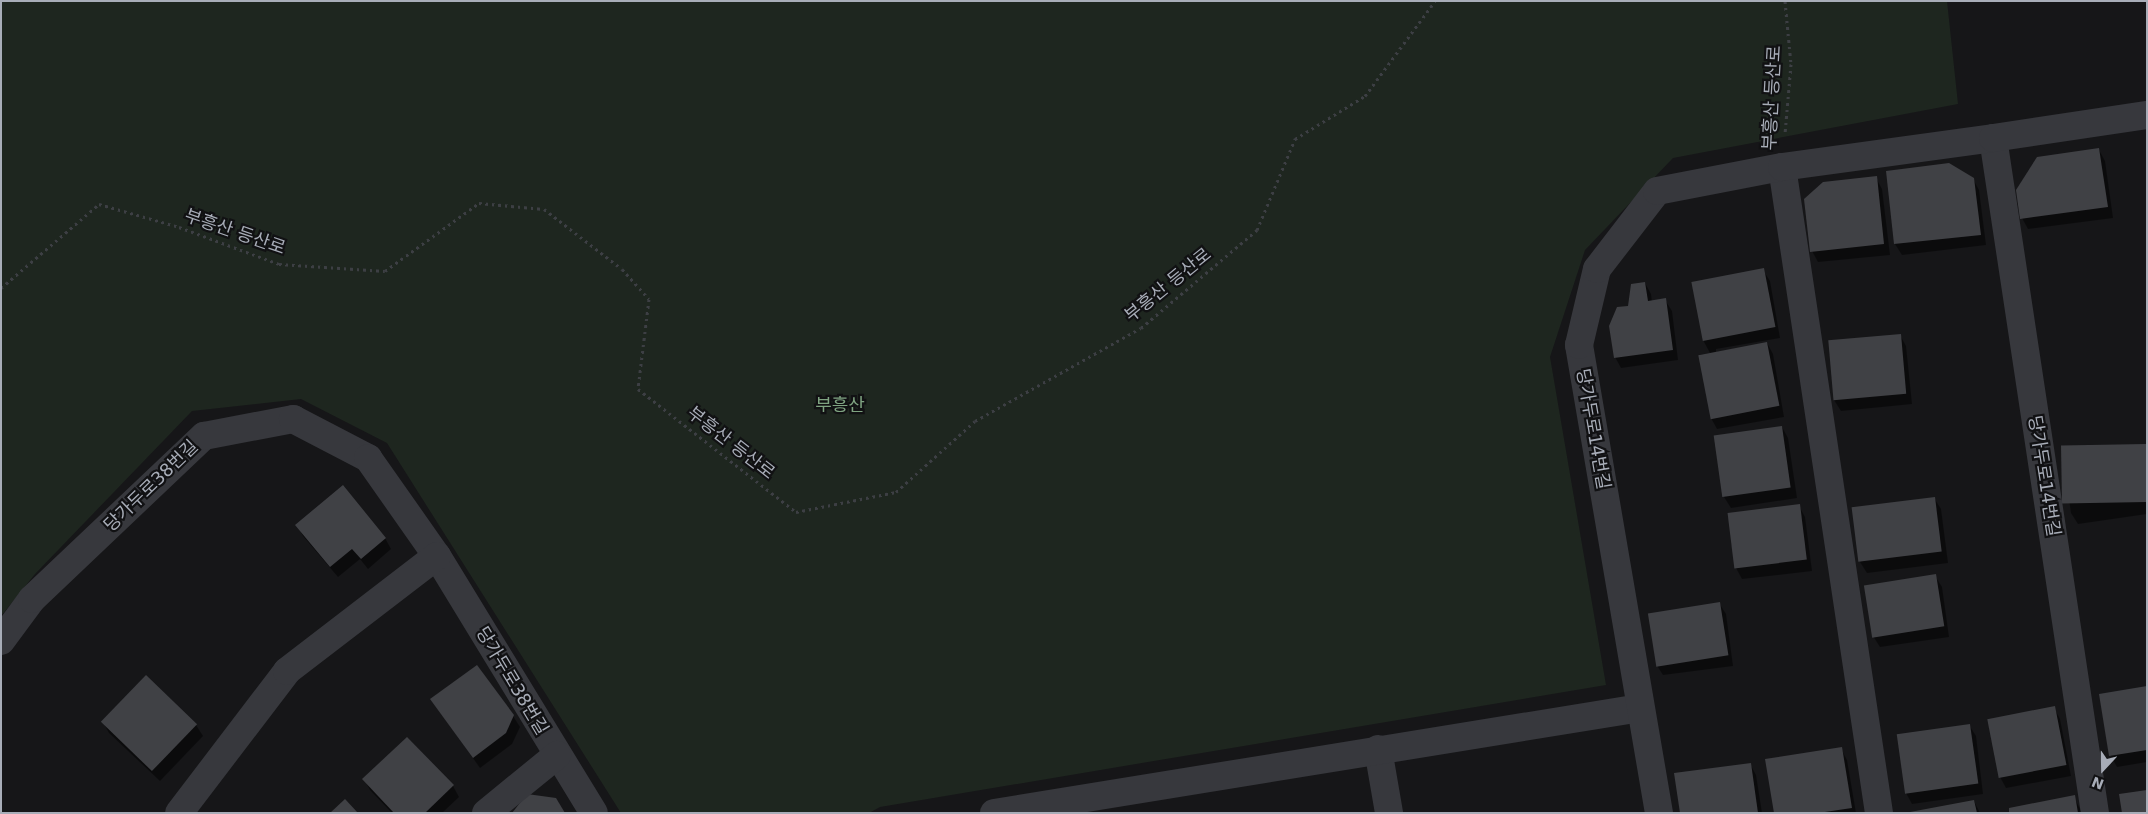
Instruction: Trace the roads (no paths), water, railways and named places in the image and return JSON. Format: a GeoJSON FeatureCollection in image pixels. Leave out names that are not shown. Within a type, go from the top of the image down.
{"type":"FeatureCollection","features":[{"type":"Feature","properties":{"kind":"street","name":"당가두로14번길"},"geometry":{"type":"LineString","coordinates":[[1659,813],[1579,345],[1597,269],[1657,191],[1782,167],[1993,138],[2147,114]]}},
{"type":"Feature","properties":{"kind":"street","name":"당가두로14번길"},"geometry":{"type":"LineString","coordinates":[[1993,138],[2094,813]]}},
{"type":"Feature","properties":{"kind":"street"},"geometry":{"type":"LineString","coordinates":[[1782,167],[1879,813]]}},
{"type":"Feature","properties":{"kind":"street","name":"당가두로38번길"},"geometry":{"type":"LineString","coordinates":[[1,641],[32,599],[204,436],[293,419],[368,458],[437,556],[594,813]]}},
{"type":"Feature","properties":{"kind":"street"},"geometry":{"type":"LineString","coordinates":[[179,813],[287,671],[437,556]]}},
{"type":"Feature","properties":{"kind":"street"},"geometry":{"type":"LineString","coordinates":[[994,813],[1378,749],[1640,708]]}},
{"type":"Feature","properties":{"kind":"street"},"geometry":{"type":"LineString","coordinates":[[1378,749],[1389,813]]}},
{"type":"Feature","properties":{"kind":"street","name":"당가두로38번길"},"geometry":{"type":"LineString","coordinates":[[486,813],[557,755]]}},
{"type":"Feature","properties":{"kind":"park label","name":"부흥산"},"geometry":{"type":"Point","coordinates":[840,405]}}]}
